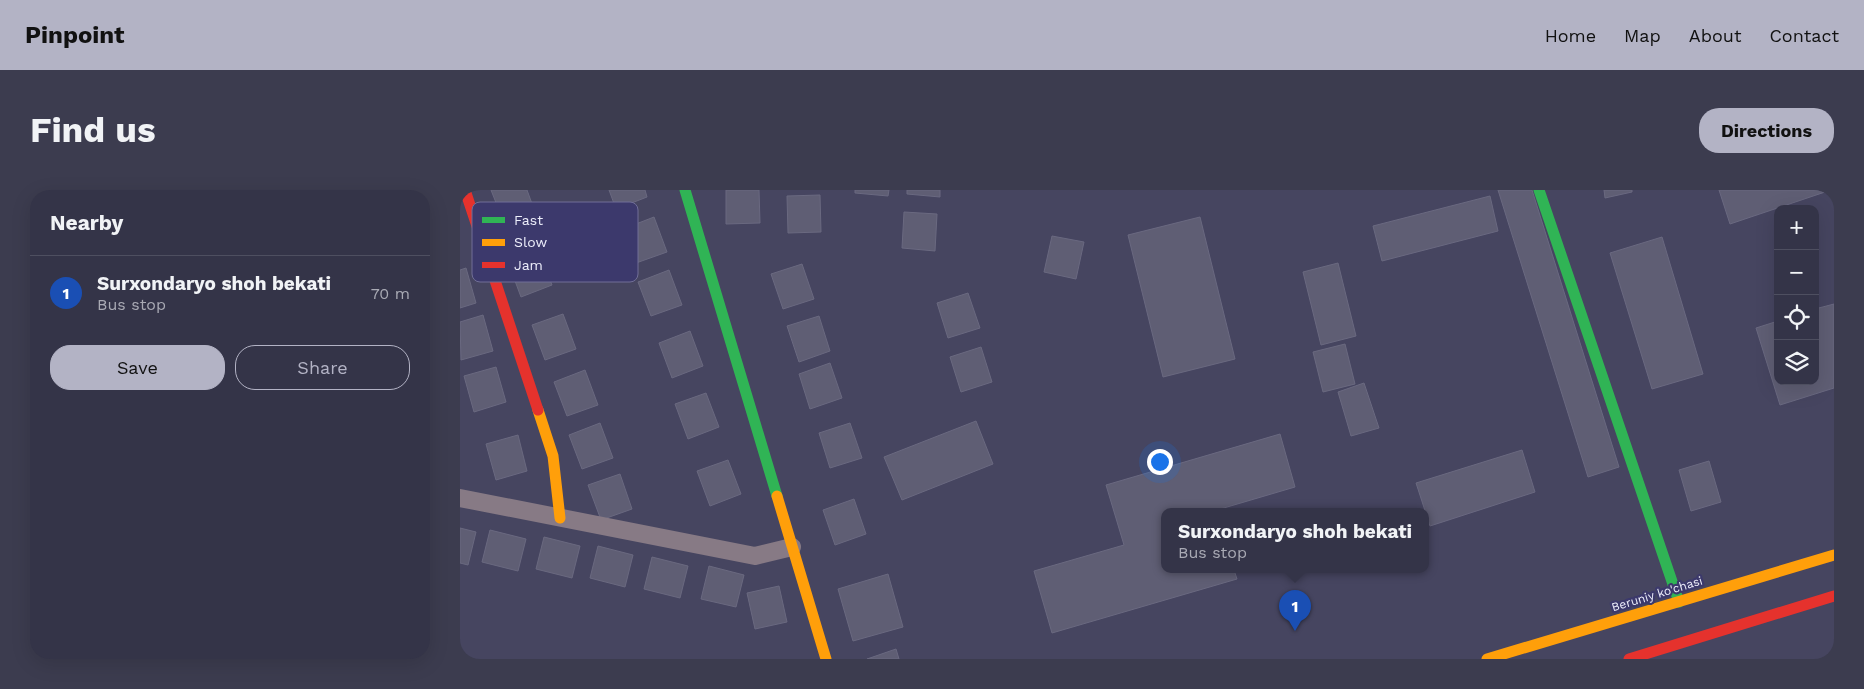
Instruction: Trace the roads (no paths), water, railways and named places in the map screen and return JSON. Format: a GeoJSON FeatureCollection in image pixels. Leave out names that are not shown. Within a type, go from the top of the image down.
{"type":"FeatureCollection","features":[{"type":"Feature","properties":{"kind":"street"},"geometry":{"type":"LineString","coordinates":[[465,190],[472,211]]}},
{"type":"Feature","properties":{"kind":"street"},"geometry":{"type":"LineString","coordinates":[[684,190],[826,659]]}},
{"type":"Feature","properties":{"kind":"street"},"geometry":{"type":"LineString","coordinates":[[1539,190],[1679,602]]}},
{"type":"Feature","properties":{"kind":"street"},"geometry":{"type":"LineString","coordinates":[[495,282],[553,456],[560,518]]}},
{"type":"Feature","properties":{"kind":"street"},"geometry":{"type":"LineString","coordinates":[[460,498],[754,556],[792,547]]}},
{"type":"Feature","properties":{"kind":"street","name":"Beruniy ko'chasi"},"geometry":{"type":"LineString","coordinates":[[1487,659],[1834,555]]}},
{"type":"Feature","properties":{"kind":"street"},"geometry":{"type":"LineString","coordinates":[[1629,659],[1834,596]]}},
{"type":"Feature","properties":{"kind":"place","name":"Surxondaryo shoh bekati"},"geometry":{"type":"Point","coordinates":[1295,631]}}]}
